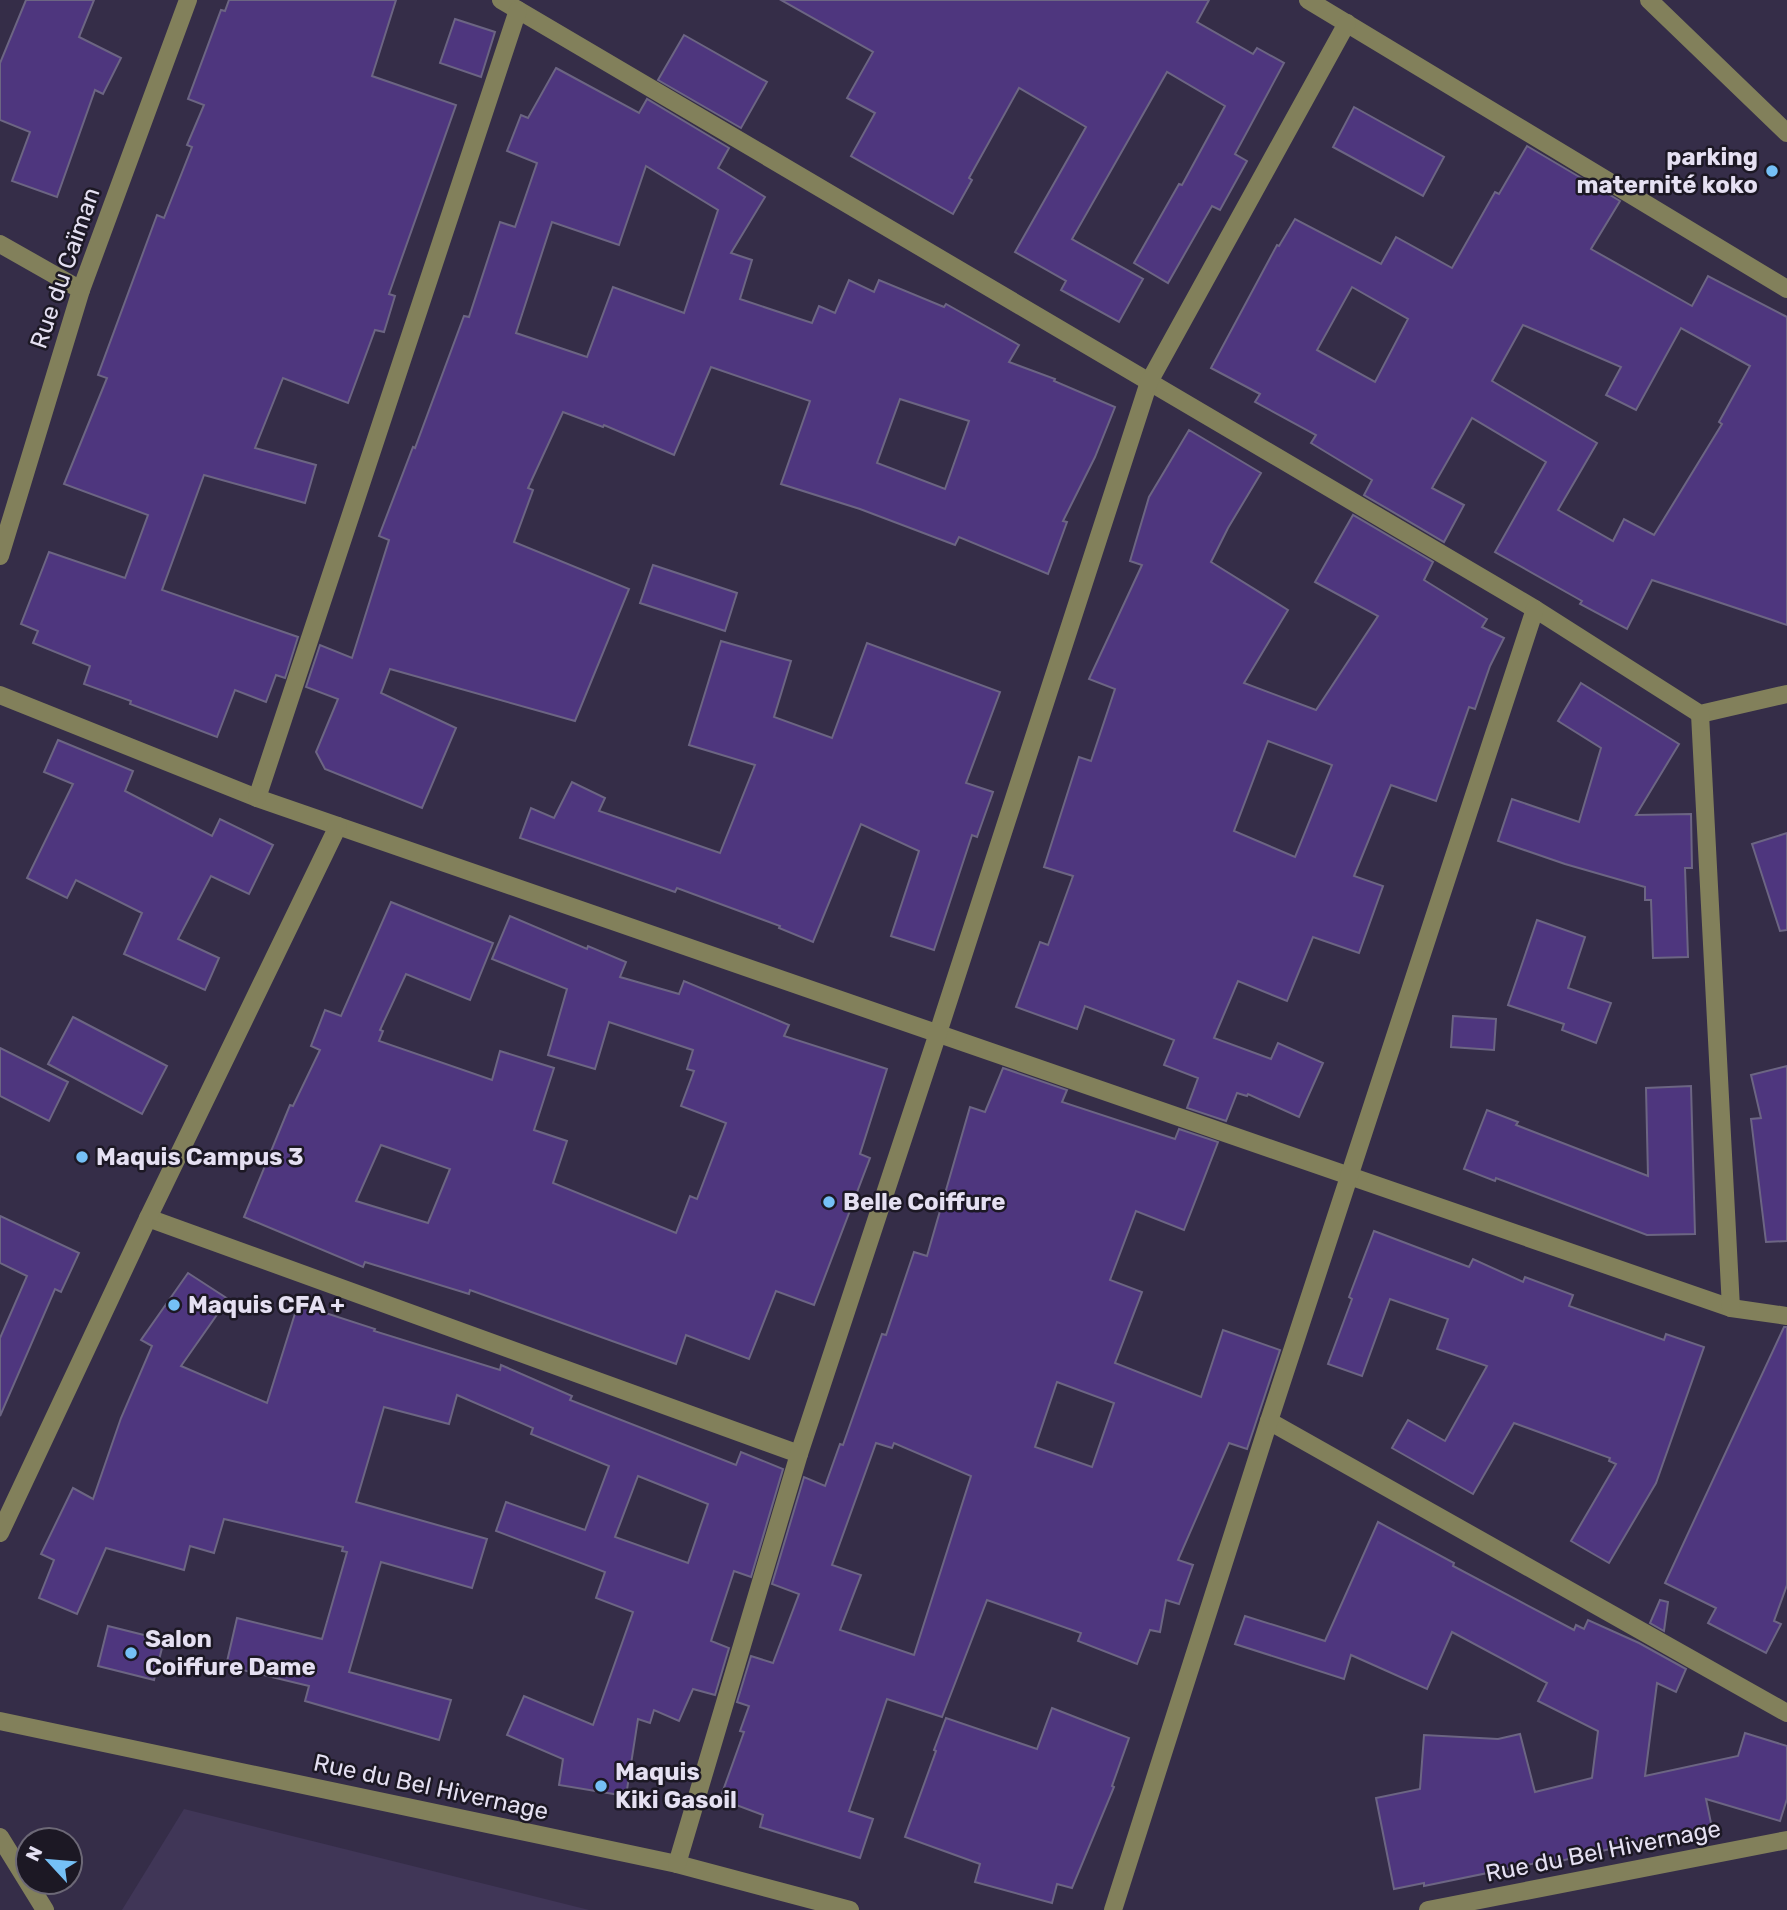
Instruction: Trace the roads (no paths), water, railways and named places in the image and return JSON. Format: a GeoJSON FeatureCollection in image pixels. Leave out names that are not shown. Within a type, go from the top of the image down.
{"type":"FeatureCollection","features":[{"type":"Feature","properties":{"kind":"street","name":"Rue du Caïman"},"geometry":{"type":"LineString","coordinates":[[0,556],[81,290],[188,0]]}},
{"type":"Feature","properties":{"kind":"street"},"geometry":{"type":"LineString","coordinates":[[501,0],[1535,609],[1700,714],[1787,694]]}},
{"type":"Feature","properties":{"kind":"street"},"geometry":{"type":"LineString","coordinates":[[1308,0],[1787,289]]}},
{"type":"Feature","properties":{"kind":"street"},"geometry":{"type":"LineString","coordinates":[[1649,0],[1787,133]]}},
{"type":"Feature","properties":{"kind":"street"},"geometry":{"type":"LineString","coordinates":[[257,798],[517,10]]}},
{"type":"Feature","properties":{"kind":"street"},"geometry":{"type":"LineString","coordinates":[[677,1864],[799,1454],[1149,382],[1347,23]]}},
{"type":"Feature","properties":{"kind":"street"},"geometry":{"type":"LineString","coordinates":[[0,244],[81,290]]}},
{"type":"Feature","properties":{"kind":"street"},"geometry":{"type":"LineString","coordinates":[[1113,1910],[1269,1421],[1535,609]]}},
{"type":"Feature","properties":{"kind":"street"},"geometry":{"type":"LineString","coordinates":[[0,695],[257,798],[1731,1308],[1787,1316]]}},
{"type":"Feature","properties":{"kind":"street"},"geometry":{"type":"LineString","coordinates":[[1700,714],[1731,1308]]}},
{"type":"Feature","properties":{"kind":"street"},"geometry":{"type":"LineString","coordinates":[[0,1533],[148,1218],[338,826]]}},
{"type":"Feature","properties":{"kind":"street"},"geometry":{"type":"LineString","coordinates":[[148,1218],[799,1454]]}},
{"type":"Feature","properties":{"kind":"street"},"geometry":{"type":"LineString","coordinates":[[1269,1421],[1787,1713]]}},
{"type":"Feature","properties":{"kind":"street","name":"Rue du Bel Hivernage"},"geometry":{"type":"LineString","coordinates":[[0,1721],[677,1864],[850,1910]]}},
{"type":"Feature","properties":{"kind":"street"},"geometry":{"type":"LineString","coordinates":[[0,1837],[45,1910]]}},
{"type":"Feature","properties":{"kind":"street","name":"Rue du Bel Hivernage"},"geometry":{"type":"LineString","coordinates":[[1428,1910],[1787,1840]]}},
{"type":"Feature","properties":{"kind":"place","name":"parking maternité koko"},"geometry":{"type":"Point","coordinates":[1772,171]}},
{"type":"Feature","properties":{"kind":"place","name":"Maquis Campus 3"},"geometry":{"type":"Point","coordinates":[82,1157]}},
{"type":"Feature","properties":{"kind":"place","name":"Belle Coiffure"},"geometry":{"type":"Point","coordinates":[829,1202]}},
{"type":"Feature","properties":{"kind":"place","name":"Maquis CFA +"},"geometry":{"type":"Point","coordinates":[174,1305]}},
{"type":"Feature","properties":{"kind":"place","name":"Salon Coiffure Dame"},"geometry":{"type":"Point","coordinates":[131,1653]}},
{"type":"Feature","properties":{"kind":"place","name":"Maquis Kiki Gasoil"},"geometry":{"type":"Point","coordinates":[601,1786]}}]}
